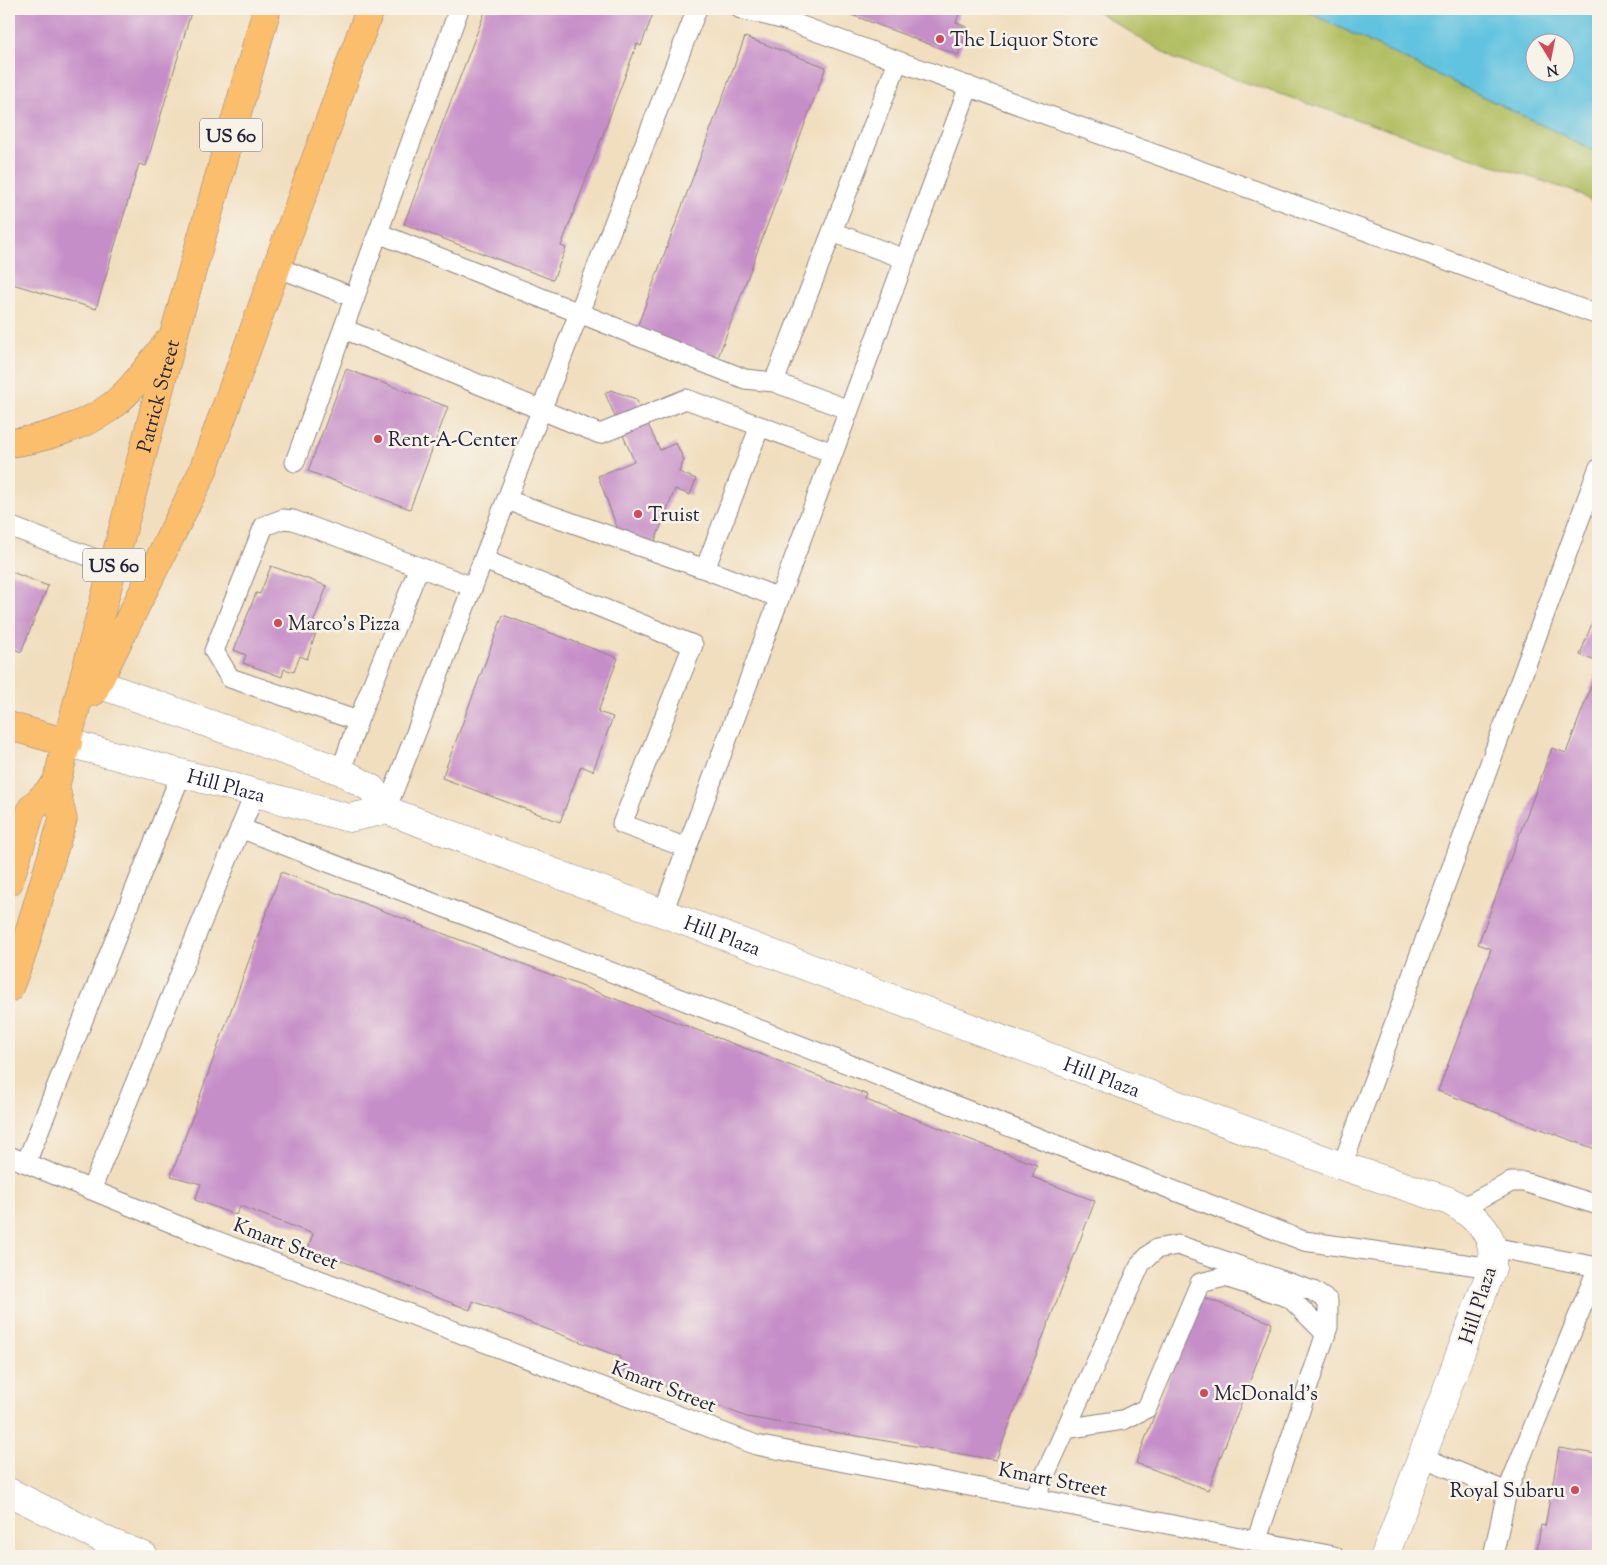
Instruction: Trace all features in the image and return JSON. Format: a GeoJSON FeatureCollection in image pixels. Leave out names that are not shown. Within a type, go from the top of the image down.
{"type":"FeatureCollection","features":[{"type":"Feature","properties":{"kind":"main road","name":"Patrick Street"},"geometry":{"type":"LineString","coordinates":[[91,682],[114,566],[174,334],[267,9]]}},
{"type":"Feature","properties":{"kind":"main road"},"geometry":{"type":"LineString","coordinates":[[9,882],[32,808],[55,785],[68,743],[91,682],[202,473],[370,9]]}},
{"type":"Feature","properties":{"kind":"main road"},"geometry":{"type":"LineString","coordinates":[[9,443],[29,441],[70,428],[113,405],[137,380],[174,334]]}},
{"type":"Feature","properties":{"kind":"main road"},"geometry":{"type":"LineString","coordinates":[[9,726],[68,743]]}},
{"type":"Feature","properties":{"kind":"main road"},"geometry":{"type":"LineString","coordinates":[[9,988],[23,952],[63,819],[55,785]]}},
{"type":"Feature","properties":{"kind":"street"},"geometry":{"type":"LineString","coordinates":[[91,682],[341,771],[372,789],[386,810]]}},
{"type":"Feature","properties":{"kind":"street","name":"Hill Plaza"},"geometry":{"type":"LineString","coordinates":[[68,743],[349,818],[386,810],[662,915],[1342,1166],[1447,1200],[1462,1208],[1475,1219],[1492,1257],[1385,1556]]}},
{"type":"Feature","properties":{"kind":"street"},"geometry":{"type":"LineString","coordinates":[[9,1492],[109,1542],[144,1556]]}},
{"type":"Feature","properties":{"kind":"lane"},"geometry":{"type":"LineString","coordinates":[[295,462],[459,9]]}},
{"type":"Feature","properties":{"kind":"lane"},"geometry":{"type":"LineString","coordinates":[[386,810],[698,9]]}},
{"type":"Feature","properties":{"kind":"lane"},"geometry":{"type":"LineString","coordinates":[[741,9],[785,20],[1598,315]]}},
{"type":"Feature","properties":{"kind":"lane"},"geometry":{"type":"LineString","coordinates":[[774,382],[898,61]]}},
{"type":"Feature","properties":{"kind":"lane"},"geometry":{"type":"LineString","coordinates":[[662,915],[969,86]]}},
{"type":"Feature","properties":{"kind":"lane"},"geometry":{"type":"LineString","coordinates":[[832,232],[905,258]]}},
{"type":"Feature","properties":{"kind":"lane"},"geometry":{"type":"LineString","coordinates":[[378,233],[745,379],[774,382],[849,410]]}},
{"type":"Feature","properties":{"kind":"lane"},"geometry":{"type":"LineString","coordinates":[[277,268],[354,298]]}},
{"type":"Feature","properties":{"kind":"lane"},"geometry":{"type":"LineString","coordinates":[[344,329],[600,434],[686,399],[833,453]]}},
{"type":"Feature","properties":{"kind":"lane"},"geometry":{"type":"LineString","coordinates":[[705,569],[760,426]]}},
{"type":"Feature","properties":{"kind":"lane"},"geometry":{"type":"LineString","coordinates":[[1342,1166],[1598,469]]}},
{"type":"Feature","properties":{"kind":"lane"},"geometry":{"type":"LineString","coordinates":[[507,500],[705,569],[780,598]]}},
{"type":"Feature","properties":{"kind":"lane"},"geometry":{"type":"LineString","coordinates":[[358,721],[230,678],[214,651],[264,526],[283,519],[294,520],[473,587]]}},
{"type":"Feature","properties":{"kind":"lane"},"geometry":{"type":"LineString","coordinates":[[9,526],[114,566]]}},
{"type":"Feature","properties":{"kind":"lane"},"geometry":{"type":"LineString","coordinates":[[484,560],[692,645],[622,824],[687,848]]}},
{"type":"Feature","properties":{"kind":"lane"},"geometry":{"type":"LineString","coordinates":[[341,771],[358,721],[419,566]]}},
{"type":"Feature","properties":{"kind":"lane"},"geometry":{"type":"LineString","coordinates":[[17,1159],[181,774]]}},
{"type":"Feature","properties":{"kind":"lane"},"geometry":{"type":"LineString","coordinates":[[91,1190],[255,793]]}},
{"type":"Feature","properties":{"kind":"lane"},"geometry":{"type":"LineString","coordinates":[[240,828],[1304,1241],[1598,1267],[1507,1492],[1493,1556]]}},
{"type":"Feature","properties":{"kind":"lane","name":"Kmart Street"},"geometry":{"type":"LineString","coordinates":[[17,1159],[206,1236],[756,1445],[1334,1556]]}},
{"type":"Feature","properties":{"kind":"lane"},"geometry":{"type":"LineString","coordinates":[[1462,1208],[1511,1182],[1524,1182],[1598,1205]]}},
{"type":"Feature","properties":{"kind":"lane"},"geometry":{"type":"LineString","coordinates":[[1034,1498],[1141,1263],[1156,1249],[1178,1245],[1313,1291],[1328,1300],[1326,1334],[1256,1542]]}},
{"type":"Feature","properties":{"kind":"lane"},"geometry":{"type":"LineString","coordinates":[[1066,1429],[1123,1420],[1147,1408],[1200,1283],[1225,1277],[1290,1298],[1326,1334]]}},
{"type":"Feature","properties":{"kind":"lane"},"geometry":{"type":"LineString","coordinates":[[1422,1457],[1507,1492]]}},
{"type":"Feature","properties":{"kind":"green space"},"geometry":{"type":"Polygon","coordinates":[[[1093,9],[1298,9],[1312,14],[1598,152],[1598,206],[1578,193],[1174,59],[1093,9]]]}},
{"type":"Feature","properties":{"kind":"water"},"geometry":{"type":"Polygon","coordinates":[[[1298,9],[1598,9],[1598,152],[1312,14],[1298,9]]]}},
{"type":"Feature","properties":{"kind":"building"},"geometry":{"type":"Polygon","coordinates":[[[9,9],[192,9],[146,166],[139,164],[96,309],[9,283],[9,9]]]}},
{"type":"Feature","properties":{"kind":"building"},"geometry":{"type":"Polygon","coordinates":[[[486,9],[649,9],[654,11],[641,46],[637,44],[561,246],[566,248],[553,280],[404,224],[486,9]]]}},
{"type":"Feature","properties":{"kind":"building","name":"The Liquor Store"},"geometry":{"type":"Polygon","coordinates":[[[836,9],[961,9],[956,22],[968,28],[958,55],[836,9]]]}},
{"type":"Feature","properties":{"kind":"building"},"geometry":{"type":"Polygon","coordinates":[[[745,37],[826,67],[717,360],[636,330],[745,37]]]}},
{"type":"Feature","properties":{"kind":"building","name":"Rent-A-Center"},"geometry":{"type":"Polygon","coordinates":[[[346,369],[448,407],[410,509],[308,471],[346,369]]]}},
{"type":"Feature","properties":{"kind":"building","name":"Truist"},"geometry":{"type":"Polygon","coordinates":[[[611,390],[636,399],[660,450],[676,443],[684,460],[679,472],[696,479],[690,495],[675,489],[653,546],[619,533],[598,476],[634,461],[605,393],[611,390]]]}},
{"type":"Feature","properties":{"kind":"building","name":"Marco's Pizza"},"geometry":{"type":"Polygon","coordinates":[[[271,566],[327,586],[310,631],[316,633],[307,659],[300,656],[294,672],[284,669],[282,677],[243,663],[246,655],[234,650],[256,593],[260,594],[271,566]]]}},
{"type":"Feature","properties":{"kind":"building"},"geometry":{"type":"Polygon","coordinates":[[[9,571],[48,586],[21,652],[9,647],[9,571]]]}},
{"type":"Feature","properties":{"kind":"building"},"geometry":{"type":"Polygon","coordinates":[[[1598,607],[1598,662],[1580,655],[1598,607]]]}},
{"type":"Feature","properties":{"kind":"building"},"geometry":{"type":"Polygon","coordinates":[[[503,615],[618,658],[598,712],[613,717],[593,771],[581,766],[560,822],[442,778],[503,615]]]}},
{"type":"Feature","properties":{"kind":"building"},"geometry":{"type":"Polygon","coordinates":[[[1598,668],[1598,1150],[1438,1091],[1491,949],[1478,944],[1552,748],[1566,753],[1598,668]]]}},
{"type":"Feature","properties":{"kind":"building"},"geometry":{"type":"Polygon","coordinates":[[[281,872],[868,1095],[866,1100],[1037,1165],[1032,1177],[1095,1201],[996,1460],[747,1417],[616,1367],[620,1357],[473,1301],[470,1310],[308,1248],[313,1234],[240,1206],[236,1215],[195,1200],[201,1184],[171,1176],[281,872]]]}},
{"type":"Feature","properties":{"kind":"building","name":"McDonald's"},"geometry":{"type":"Polygon","coordinates":[[[1200,1296],[1272,1323],[1208,1490],[1136,1463],[1200,1296]]]}},
{"type":"Feature","properties":{"kind":"building","name":"Royal Subaru"},"geometry":{"type":"Polygon","coordinates":[[[1559,1448],[1596,1454],[1598,1449],[1598,1556],[1536,1556],[1541,1525],[1545,1526],[1559,1448]]]}},
{"type":"Feature","properties":{"kind":"place","name":"The Liquor Store"},"geometry":{"type":"Point","coordinates":[940,39]}},
{"type":"Feature","properties":{"kind":"place","name":"Rent-A-Center"},"geometry":{"type":"Point","coordinates":[378,439]}},
{"type":"Feature","properties":{"kind":"place","name":"Truist"},"geometry":{"type":"Point","coordinates":[638,514]}},
{"type":"Feature","properties":{"kind":"place","name":"Marco's Pizza"},"geometry":{"type":"Point","coordinates":[278,623]}},
{"type":"Feature","properties":{"kind":"place","name":"McDonald's"},"geometry":{"type":"Point","coordinates":[1204,1393]}},
{"type":"Feature","properties":{"kind":"place","name":"Royal Subaru"},"geometry":{"type":"Point","coordinates":[1575,1490]}}]}
